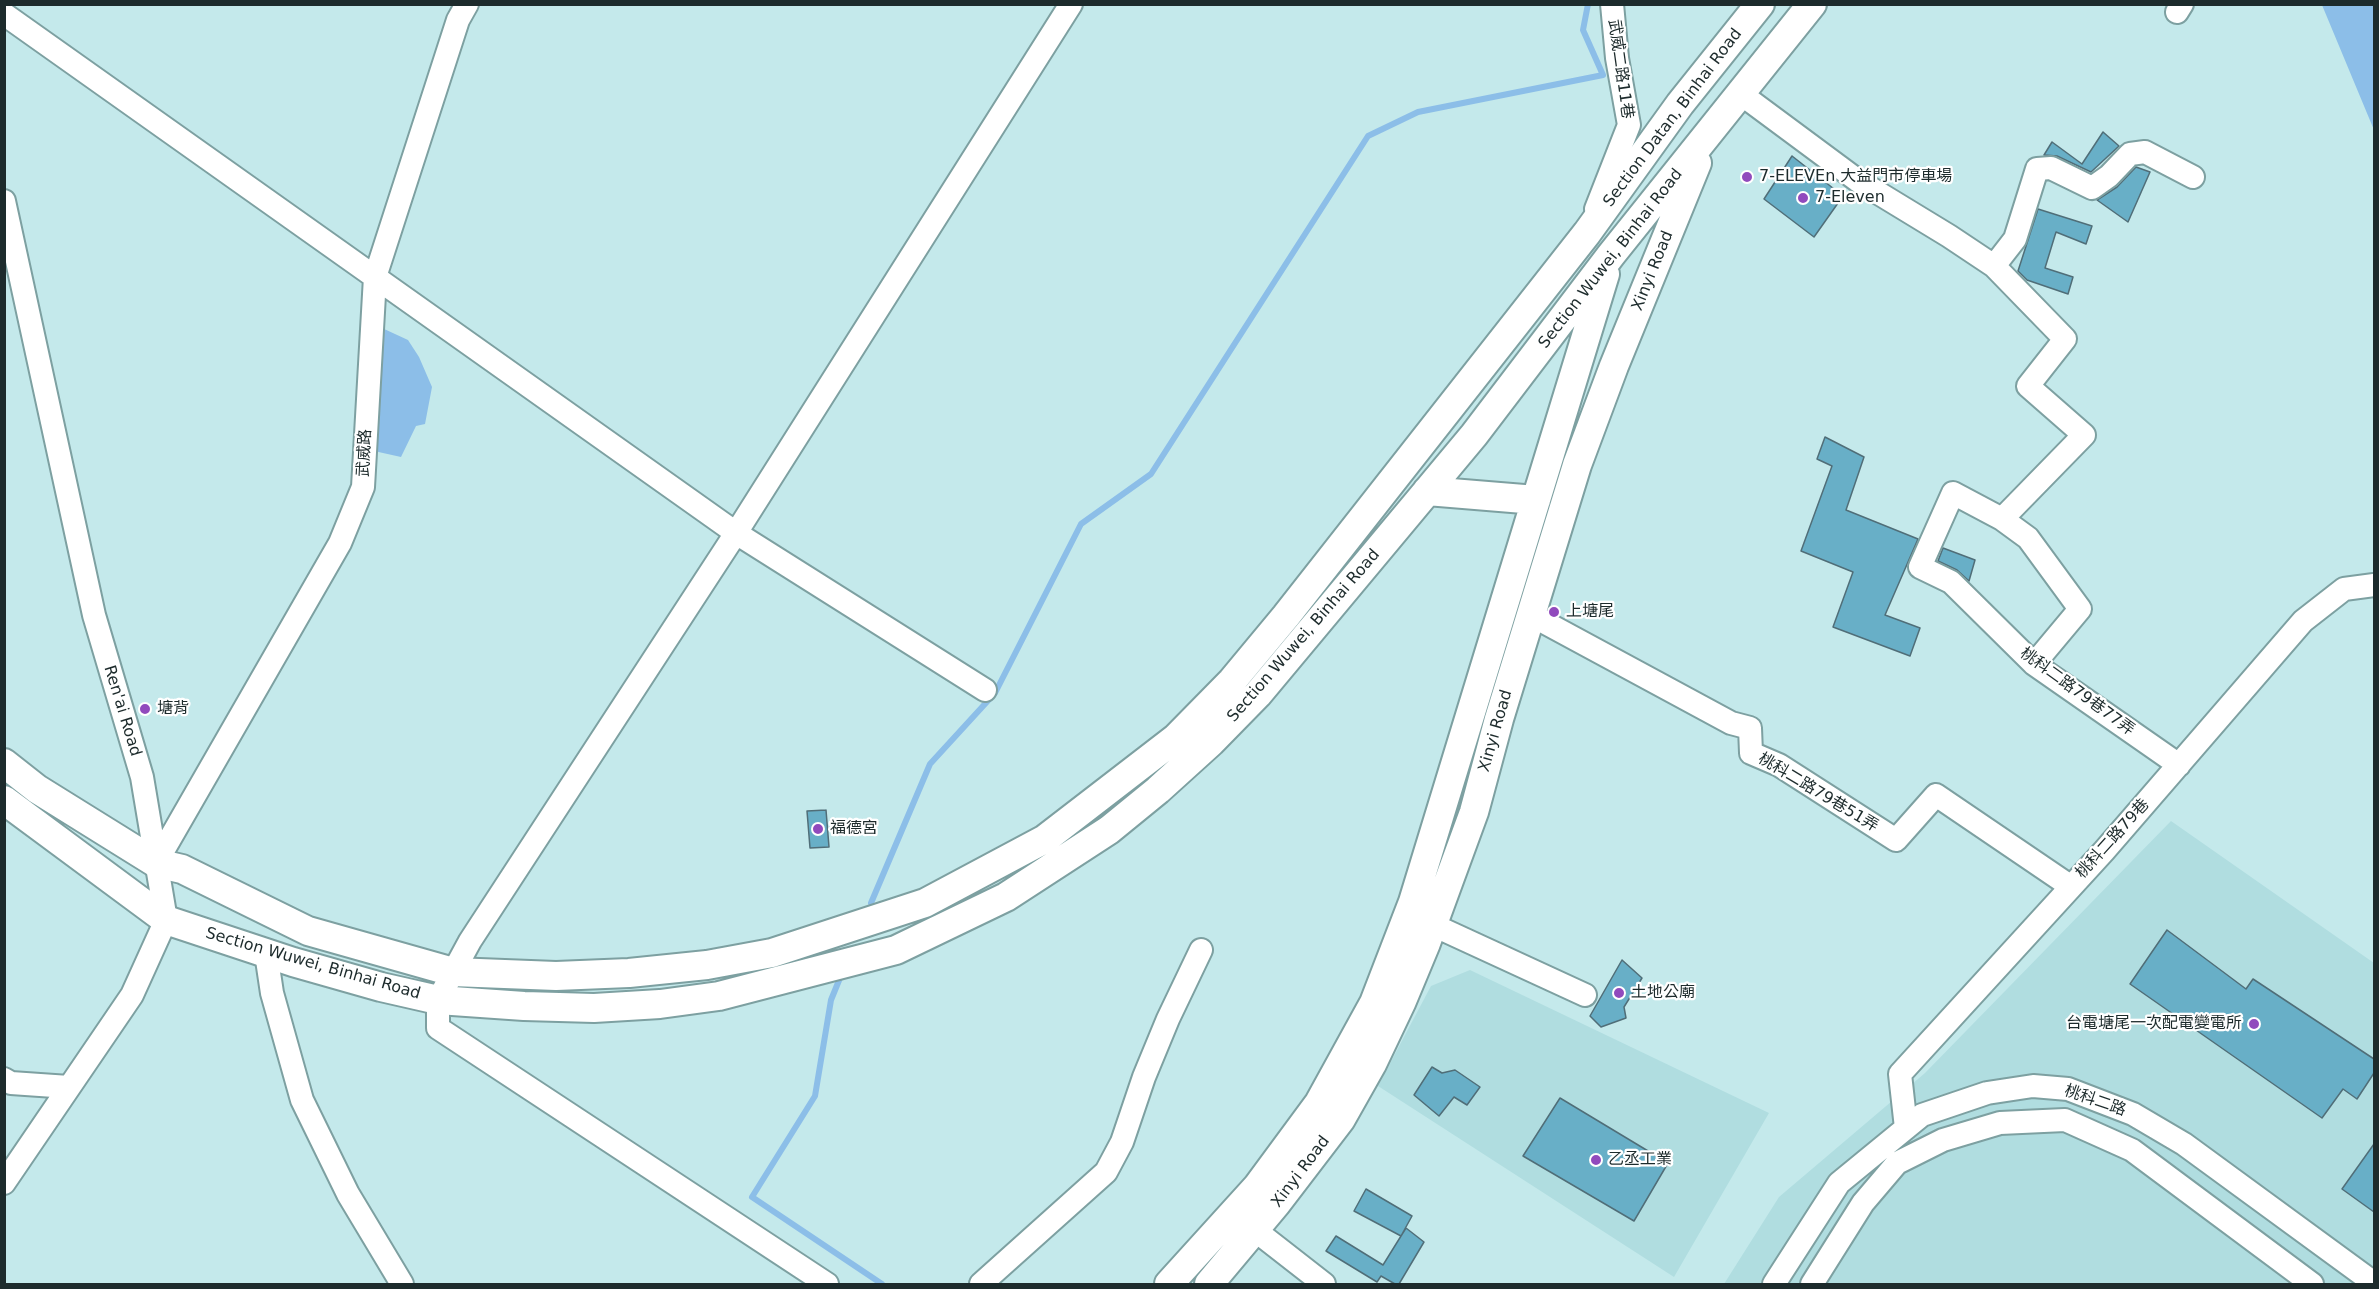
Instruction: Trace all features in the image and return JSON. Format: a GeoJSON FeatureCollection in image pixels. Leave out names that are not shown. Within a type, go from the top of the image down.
{"type":"FeatureCollection","features":[{"type":"Feature","properties":{"kind":"main road","name":"Section Datan, Binhai Road"},"geometry":{"type":"LineString","coordinates":[[1587,233],[1680,104],[1760,4]]}},
{"type":"Feature","properties":{"kind":"main road"},"geometry":{"type":"LineString","coordinates":[[1708,136],[1812,4]]}},
{"type":"Feature","properties":{"kind":"main road","name":"Section Wuwei, Binhai Road"},"geometry":{"type":"LineString","coordinates":[[4,800],[166,920],[381,987],[438,1000],[594,1008],[660,1004],[719,996],[896,950],[1006,897],[1109,830],[1211,742],[1258,694],[1474,435],[1611,255],[1708,136]]}},
{"type":"Feature","properties":{"kind":"main road","name":"Xinyi Road"},"geometry":{"type":"LineString","coordinates":[[1420,921],[1474,812],[1499,719],[1577,465],[1614,366],[1708,136]]}},
{"type":"Feature","properties":{"kind":"main road"},"geometry":{"type":"LineString","coordinates":[[1587,233],[1611,255],[1651,276]]}},
{"type":"Feature","properties":{"kind":"main road","name":"Section Wuwei, Binhai Road"},"geometry":{"type":"LineString","coordinates":[[4,763],[37,789],[156,863],[182,870],[308,931],[453,972],[556,976],[629,973],[707,965],[772,953],[925,903],[1045,839],[1176,738],[1232,681],[1286,615],[1587,233]]}},
{"type":"Feature","properties":{"kind":"main road","name":"Xinyi Road"},"geometry":{"type":"LineString","coordinates":[[1169,1284],[1196,1255],[1244,1222],[1341,1119],[1372,1064],[1401,1004],[1420,921],[1536,500],[1611,255]]}},
{"type":"Feature","properties":{"kind":"main road"},"geometry":{"type":"LineString","coordinates":[[1427,491],[1536,500]]}},
{"type":"Feature","properties":{"kind":"main road","name":"Xinyi Road"},"geometry":{"type":"LineString","coordinates":[[1218,1281],[1244,1222]]}},
{"type":"Feature","properties":{"kind":"street","name":"武威路"},"geometry":{"type":"LineString","coordinates":[[156,863],[340,543],[363,487],[375,277],[458,20],[466,4]]}},
{"type":"Feature","properties":{"kind":"street"},"geometry":{"type":"LineString","coordinates":[[827,1284],[438,1028],[438,1000],[470,941],[736,532],[1071,4]]}},
{"type":"Feature","properties":{"kind":"street","name":"武威二路11巷"},"geometry":{"type":"LineString","coordinates":[[1587,233],[1629,125],[1617,58],[1612,4]]}},
{"type":"Feature","properties":{"kind":"street"},"geometry":{"type":"LineString","coordinates":[[4,14],[736,532],[985,690]]}},
{"type":"Feature","properties":{"kind":"street"},"geometry":{"type":"LineString","coordinates":[[1741,94],[1857,180],[1994,266],[2065,339],[2028,386],[2084,435],[2002,519],[2028,538],[2080,609],[2034,664]]}},
{"type":"Feature","properties":{"kind":"street"},"geometry":{"type":"LineString","coordinates":[[1994,266],[2015,239],[2037,169],[2051,168],[2092,188],[2109,176],[2130,154],[2145,152],[2193,177]]}},
{"type":"Feature","properties":{"kind":"street","name":"Ren'ai Road"},"geometry":{"type":"LineString","coordinates":[[4,201],[94,615],[142,777],[166,920]]}},
{"type":"Feature","properties":{"kind":"street","name":"桃科二路79巷77弄"},"geometry":{"type":"LineString","coordinates":[[2002,519],[1953,493],[1920,567],[1951,582],[2034,664],[2179,765]]}},
{"type":"Feature","properties":{"kind":"street","name":"桃科二路79巷"},"geometry":{"type":"LineString","coordinates":[[1906,1128],[1900,1074],[2179,765],[2303,621],[2344,589],[2374,585]]}},
{"type":"Feature","properties":{"kind":"street","name":"桃科二路79巷51弄"},"geometry":{"type":"LineString","coordinates":[[1531,615],[1731,723],[1750,728],[1751,753],[1779,765],[1896,840],[1936,795],[2070,886]]}},
{"type":"Feature","properties":{"kind":"street"},"geometry":{"type":"LineString","coordinates":[[4,1183],[132,995],[166,920]]}},
{"type":"Feature","properties":{"kind":"street"},"geometry":{"type":"LineString","coordinates":[[1420,921],[1585,994]]}},
{"type":"Feature","properties":{"kind":"street"},"geometry":{"type":"LineString","coordinates":[[981,1284],[1106,1172],[1122,1142],[1144,1077],[1168,1019],[1201,950]]}},
{"type":"Feature","properties":{"kind":"street"},"geometry":{"type":"LineString","coordinates":[[266,953],[272,993],[302,1100],[348,1194],[402,1284]]}},
{"type":"Feature","properties":{"kind":"street"},"geometry":{"type":"LineString","coordinates":[[4,1079],[11,1083],[69,1088]]}},
{"type":"Feature","properties":{"kind":"street","name":"桃科二路"},"geometry":{"type":"LineString","coordinates":[[1774,1284],[1839,1183],[1922,1115],[1987,1093],[2033,1086],[2068,1089],[2133,1113],[2184,1144],[2374,1283]]}},
{"type":"Feature","properties":{"kind":"street","name":"桃科二路"},"geometry":{"type":"LineString","coordinates":[[1812,1284],[1863,1203],[1897,1163],[1943,1140],[2000,1123],[2065,1120],[2132,1150],[2312,1284]]}},
{"type":"Feature","properties":{"kind":"street"},"geometry":{"type":"LineString","coordinates":[[1244,1222],[1324,1284]]}},
{"type":"Feature","properties":{"kind":"street"},"geometry":{"type":"LineString","coordinates":[[1196,1255],[1218,1281]]}},
{"type":"Feature","properties":{"kind":"shaded area"},"geometry":{"type":"Polygon","coordinates":[[[2171,821],[2374,963],[2374,1284],[1724,1284],[1779,1197],[1925,1073],[2171,821]]]}},
{"type":"Feature","properties":{"kind":"shaded area"},"geometry":{"type":"Polygon","coordinates":[[[1470,970],[1769,1113],[1674,1277],[1378,1086],[1431,986],[1470,970]]]}},
{"type":"Feature","properties":{"kind":"water"},"geometry":{"type":"Polygon","coordinates":[[[2322,5],[2374,5],[2374,130],[2322,5]]]}},
{"type":"Feature","properties":{"kind":"water"},"geometry":{"type":"Polygon","coordinates":[[[382,328],[408,340],[419,357],[432,387],[425,424],[416,426],[401,457],[374,451],[383,342],[382,328]]]}},
{"type":"Feature","properties":{"kind":"building"},"geometry":{"type":"Polygon","coordinates":[[[2103,132],[2119,146],[2091,172],[2057,156],[2044,155],[2052,142],[2082,164],[2103,132]]]}},
{"type":"Feature","properties":{"kind":"building","name":"7-Eleven"},"geometry":{"type":"Polygon","coordinates":[[[1792,156],[1843,196],[1814,237],[1764,199],[1792,156]]]}},
{"type":"Feature","properties":{"kind":"building"},"geometry":{"type":"Polygon","coordinates":[[[2136,167],[2150,172],[2128,222],[2097,200],[2117,187],[2136,167]]]}},
{"type":"Feature","properties":{"kind":"building"},"geometry":{"type":"Polygon","coordinates":[[[2038,209],[2092,226],[2086,244],[2056,232],[2045,268],[2073,277],[2068,294],[2027,280],[2018,271],[2038,209]]]}},
{"type":"Feature","properties":{"kind":"building"},"geometry":{"type":"Polygon","coordinates":[[[1825,437],[1864,457],[1846,510],[1918,539],[1885,615],[1920,628],[1910,656],[1833,627],[1853,572],[1801,551],[1832,466],[1817,459],[1825,437]]]}},
{"type":"Feature","properties":{"kind":"building"},"geometry":{"type":"Polygon","coordinates":[[[1943,548],[1975,560],[1969,581],[1957,570],[1938,561],[1943,548]]]}},
{"type":"Feature","properties":{"kind":"building","name":"福德宮"},"geometry":{"type":"Polygon","coordinates":[[[826,810],[829,847],[810,848],[807,811],[826,810]]]}},
{"type":"Feature","properties":{"kind":"building","name":"台電塘尾一次配電變電所"},"geometry":{"type":"Polygon","coordinates":[[[2167,930],[2246,989],[2253,979],[2374,1059],[2374,1073],[2357,1099],[2343,1089],[2322,1118],[2130,984],[2167,930]]]}},
{"type":"Feature","properties":{"kind":"building","name":"土地公廟"},"geometry":{"type":"Polygon","coordinates":[[[1622,960],[1642,978],[1624,1007],[1626,1018],[1601,1027],[1590,1016],[1622,960]]]}},
{"type":"Feature","properties":{"kind":"building"},"geometry":{"type":"Polygon","coordinates":[[[1432,1067],[1442,1073],[1455,1070],[1480,1087],[1467,1105],[1454,1097],[1439,1116],[1414,1095],[1432,1067]]]}},
{"type":"Feature","properties":{"kind":"building","name":"乙丞工業"},"geometry":{"type":"Polygon","coordinates":[[[1560,1098],[1668,1163],[1634,1221],[1523,1156],[1560,1098]]]}},
{"type":"Feature","properties":{"kind":"building"},"geometry":{"type":"Polygon","coordinates":[[[2374,1144],[2374,1212],[2342,1189],[2374,1144]]]}},
{"type":"Feature","properties":{"kind":"building"},"geometry":{"type":"Polygon","coordinates":[[[1366,1189],[1412,1216],[1401,1236],[1354,1211],[1366,1189]]]}},
{"type":"Feature","properties":{"kind":"building"},"geometry":{"type":"Polygon","coordinates":[[[1406,1228],[1424,1242],[1399,1284],[1381,1276],[1377,1282],[1326,1251],[1336,1236],[1383,1265],[1406,1228]]]}},
{"type":"Feature","properties":{"kind":"waterway"},"geometry":{"type":"LineString","coordinates":[[871,903],[930,764],[995,693],[1081,524],[1151,474],[1368,136],[1418,112],[1603,75],[1583,30],[1588,4]]}},
{"type":"Feature","properties":{"kind":"waterway"},"geometry":{"type":"LineString","coordinates":[[842,973],[831,1000],[815,1096],[752,1197],[882,1284]]}},
{"type":"Feature","properties":{"kind":"place","name":"7-ELEVEn 大益門市停車場"},"geometry":{"type":"Point","coordinates":[1747,177]}},
{"type":"Feature","properties":{"kind":"place","name":"7-Eleven"},"geometry":{"type":"Point","coordinates":[1803,198]}},
{"type":"Feature","properties":{"kind":"place","name":"上塘尾"},"geometry":{"type":"Point","coordinates":[1554,612]}},
{"type":"Feature","properties":{"kind":"place","name":"塘背"},"geometry":{"type":"Point","coordinates":[145,709]}},
{"type":"Feature","properties":{"kind":"place","name":"福德宮"},"geometry":{"type":"Point","coordinates":[818,829]}},
{"type":"Feature","properties":{"kind":"place","name":"土地公廟"},"geometry":{"type":"Point","coordinates":[1619,993]}},
{"type":"Feature","properties":{"kind":"place","name":"台電塘尾一次配電變電所"},"geometry":{"type":"Point","coordinates":[2254,1024]}},
{"type":"Feature","properties":{"kind":"place","name":"乙丞工業"},"geometry":{"type":"Point","coordinates":[1596,1160]}}]}
